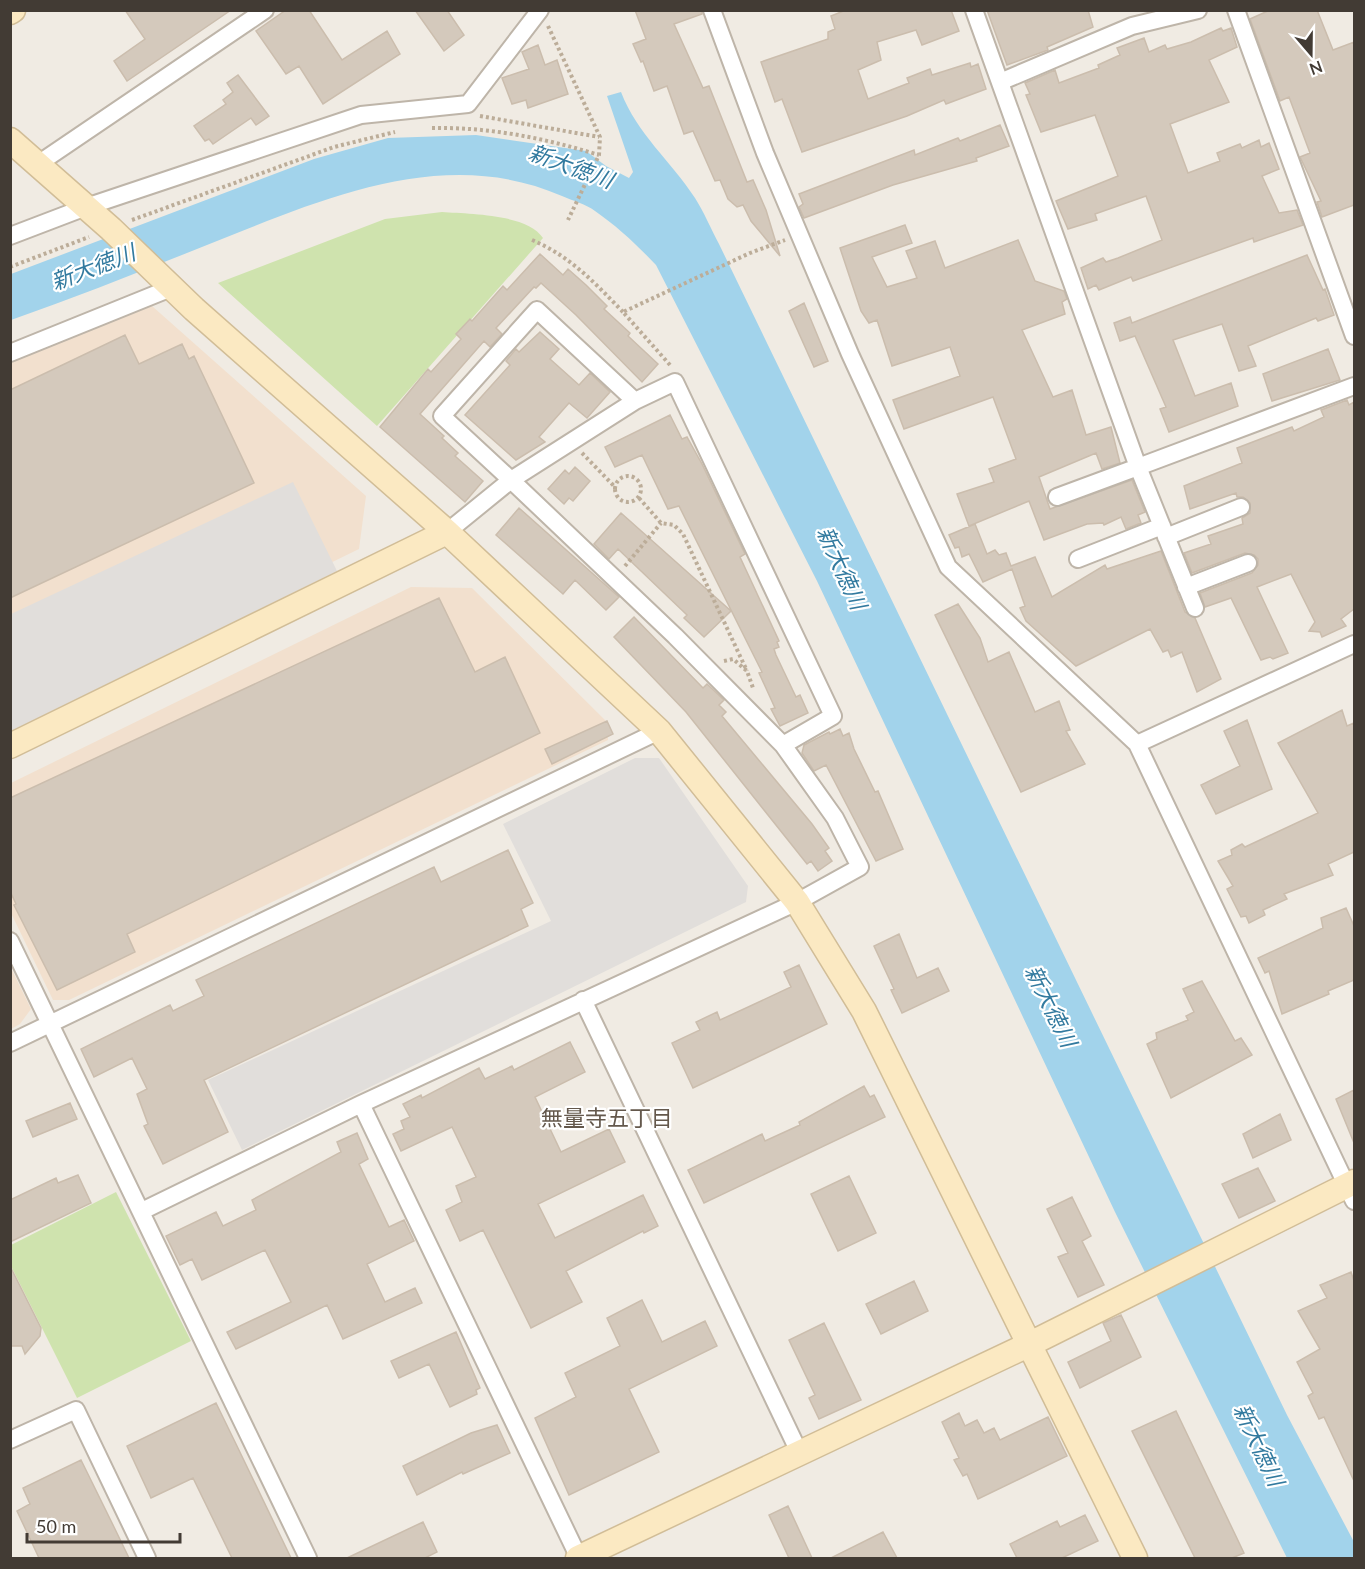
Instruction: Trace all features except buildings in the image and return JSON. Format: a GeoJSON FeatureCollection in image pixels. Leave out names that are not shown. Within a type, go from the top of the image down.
{"type":"FeatureCollection","features":[{"type":"Feature","properties":{"kind":"street"},"geometry":{"type":"LineString","coordinates":[[38,164],[265,10]]}},
{"type":"Feature","properties":{"kind":"street"},"geometry":{"type":"LineString","coordinates":[[361,1104],[578,1558],[1030,1344],[1222,1248],[1352,1190],[1137,744],[948,567],[850,354],[765,153],[712,10]]}},
{"type":"Feature","properties":{"kind":"street"},"geometry":{"type":"LineString","coordinates":[[974,10],[1138,466],[1194,608]]}},
{"type":"Feature","properties":{"kind":"street"},"geometry":{"type":"LineString","coordinates":[[1000,82],[1132,26],[1198,10]]}},
{"type":"Feature","properties":{"kind":"street"},"geometry":{"type":"LineString","coordinates":[[1236,10],[1354,336]]}},
{"type":"Feature","properties":{"kind":"street"},"geometry":{"type":"LineString","coordinates":[[10,236],[86,207],[361,115],[468,104],[542,16]]}},
{"type":"Feature","properties":{"kind":"street"},"geometry":{"type":"LineString","coordinates":[[10,140],[111,229],[166,283],[447,532],[659,731],[797,902],[864,1011],[1135,1558]]}},
{"type":"Feature","properties":{"kind":"street"},"geometry":{"type":"LineString","coordinates":[[10,353],[166,283]]}},
{"type":"Feature","properties":{"kind":"street"},"geometry":{"type":"LineString","coordinates":[[142,1211],[361,1104],[797,902],[860,867],[835,818],[783,745],[615,578],[442,416],[537,310],[635,401]]}},
{"type":"Feature","properties":{"kind":"street"},"geometry":{"type":"LineString","coordinates":[[10,746],[447,532],[511,480],[635,401],[675,382],[833,716],[783,745]]}},
{"type":"Feature","properties":{"kind":"street"},"geometry":{"type":"LineString","coordinates":[[1057,497],[1354,386]]}},
{"type":"Feature","properties":{"kind":"street"},"geometry":{"type":"LineString","coordinates":[[1077,559],[1241,507]]}},
{"type":"Feature","properties":{"kind":"street"},"geometry":{"type":"LineString","coordinates":[[1186,587],[1248,563]]}},
{"type":"Feature","properties":{"kind":"street"},"geometry":{"type":"LineString","coordinates":[[1137,744],[1354,644]]}},
{"type":"Feature","properties":{"kind":"street"},"geometry":{"type":"LineString","coordinates":[[10,1043],[659,731]]}},
{"type":"Feature","properties":{"kind":"street"},"geometry":{"type":"LineString","coordinates":[[10,941],[308,1558]]}},
{"type":"Feature","properties":{"kind":"street"},"geometry":{"type":"LineString","coordinates":[[583,1000],[800,1454]]}},
{"type":"Feature","properties":{"kind":"street"},"geometry":{"type":"LineString","coordinates":[[10,1440],[76,1410],[147,1558]]}},
{"type":"Feature","properties":{"kind":"path"},"geometry":{"type":"LineString","coordinates":[[542,16],[600,137],[599,155],[568,220]]}},
{"type":"Feature","properties":{"kind":"path"},"geometry":{"type":"LineString","coordinates":[[468,104],[477,115],[488,118],[600,137]]}},
{"type":"Feature","properties":{"kind":"path"},"geometry":{"type":"LineString","coordinates":[[429,128],[472,127],[549,139],[599,155]]}},
{"type":"Feature","properties":{"kind":"path"},"geometry":{"type":"LineString","coordinates":[[10,267],[334,147],[397,131]]}},
{"type":"Feature","properties":{"kind":"path"},"geometry":{"type":"LineString","coordinates":[[623,312],[750,253],[800,235]]}},
{"type":"Feature","properties":{"kind":"path"},"geometry":{"type":"LineString","coordinates":[[532,240],[556,250],[582,270],[672,368],[675,382]]}},
{"type":"Feature","properties":{"kind":"path"},"geometry":{"type":"LineString","coordinates":[[571,442],[615,487],[616,495],[623,502],[632,502],[639,498]]}},
{"type":"Feature","properties":{"kind":"path"},"geometry":{"type":"LineString","coordinates":[[615,487],[623,477],[632,476],[641,485],[639,498]]}},
{"type":"Feature","properties":{"kind":"path"},"geometry":{"type":"LineString","coordinates":[[639,498],[661,523],[674,525],[683,534],[747,671]]}},
{"type":"Feature","properties":{"kind":"path"},"geometry":{"type":"LineString","coordinates":[[615,578],[661,523]]}},
{"type":"Feature","properties":{"kind":"shaded area"},"geometry":{"type":"Polygon","coordinates":[[[152,306],[366,496],[359,549],[11,719],[11,360],[152,306]]]}},
{"type":"Feature","properties":{"kind":"shaded area"},"geometry":{"type":"Polygon","coordinates":[[[293,482],[337,571],[11,731],[11,614],[293,482]]]}},
{"type":"Feature","properties":{"kind":"shaded area"},"geometry":{"type":"Polygon","coordinates":[[[411,587],[472,588],[606,721],[608,740],[69,1000],[53,1000],[11,913],[11,783],[411,587]]]}},
{"type":"Feature","properties":{"kind":"shaded area"},"geometry":{"type":"Polygon","coordinates":[[[635,758],[659,758],[748,886],[746,902],[242,1150],[208,1080],[551,921],[503,824],[635,758]]]}},
{"type":"Feature","properties":{"kind":"shaded area"},"geometry":{"type":"Polygon","coordinates":[[[11,968],[31,1009],[20,1024],[11,1029],[11,968]]]}},
{"type":"Feature","properties":{"kind":"green space"},"geometry":{"type":"Polygon","coordinates":[[[442,212],[512,220],[525,224],[543,238],[377,426],[218,283],[385,219],[442,212]]]}},
{"type":"Feature","properties":{"kind":"green space"},"geometry":{"type":"Polygon","coordinates":[[[116,1192],[191,1341],[77,1398],[11,1266],[11,1245],[116,1192]]]}},
{"type":"Feature","properties":{"kind":"water","name":"新大徳川"},"geometry":{"type":"Polygon","coordinates":[[[621,92],[636,121],[686,185],[704,215],[1287,1415],[1354,1542],[1354,1558],[1287,1558],[1115,1212],[817,581],[656,265],[627,236],[588,206],[519,182],[476,176],[433,176],[347,193],[305,207],[11,320],[11,274],[314,159],[388,138],[476,135],[586,151],[606,166],[629,178],[633,172],[607,96],[621,92]]]}},
{"type":"Feature","properties":{"kind":"district","name":"無量寺五丁目"},"geometry":{"type":"Point","coordinates":[607,1118]}}]}
